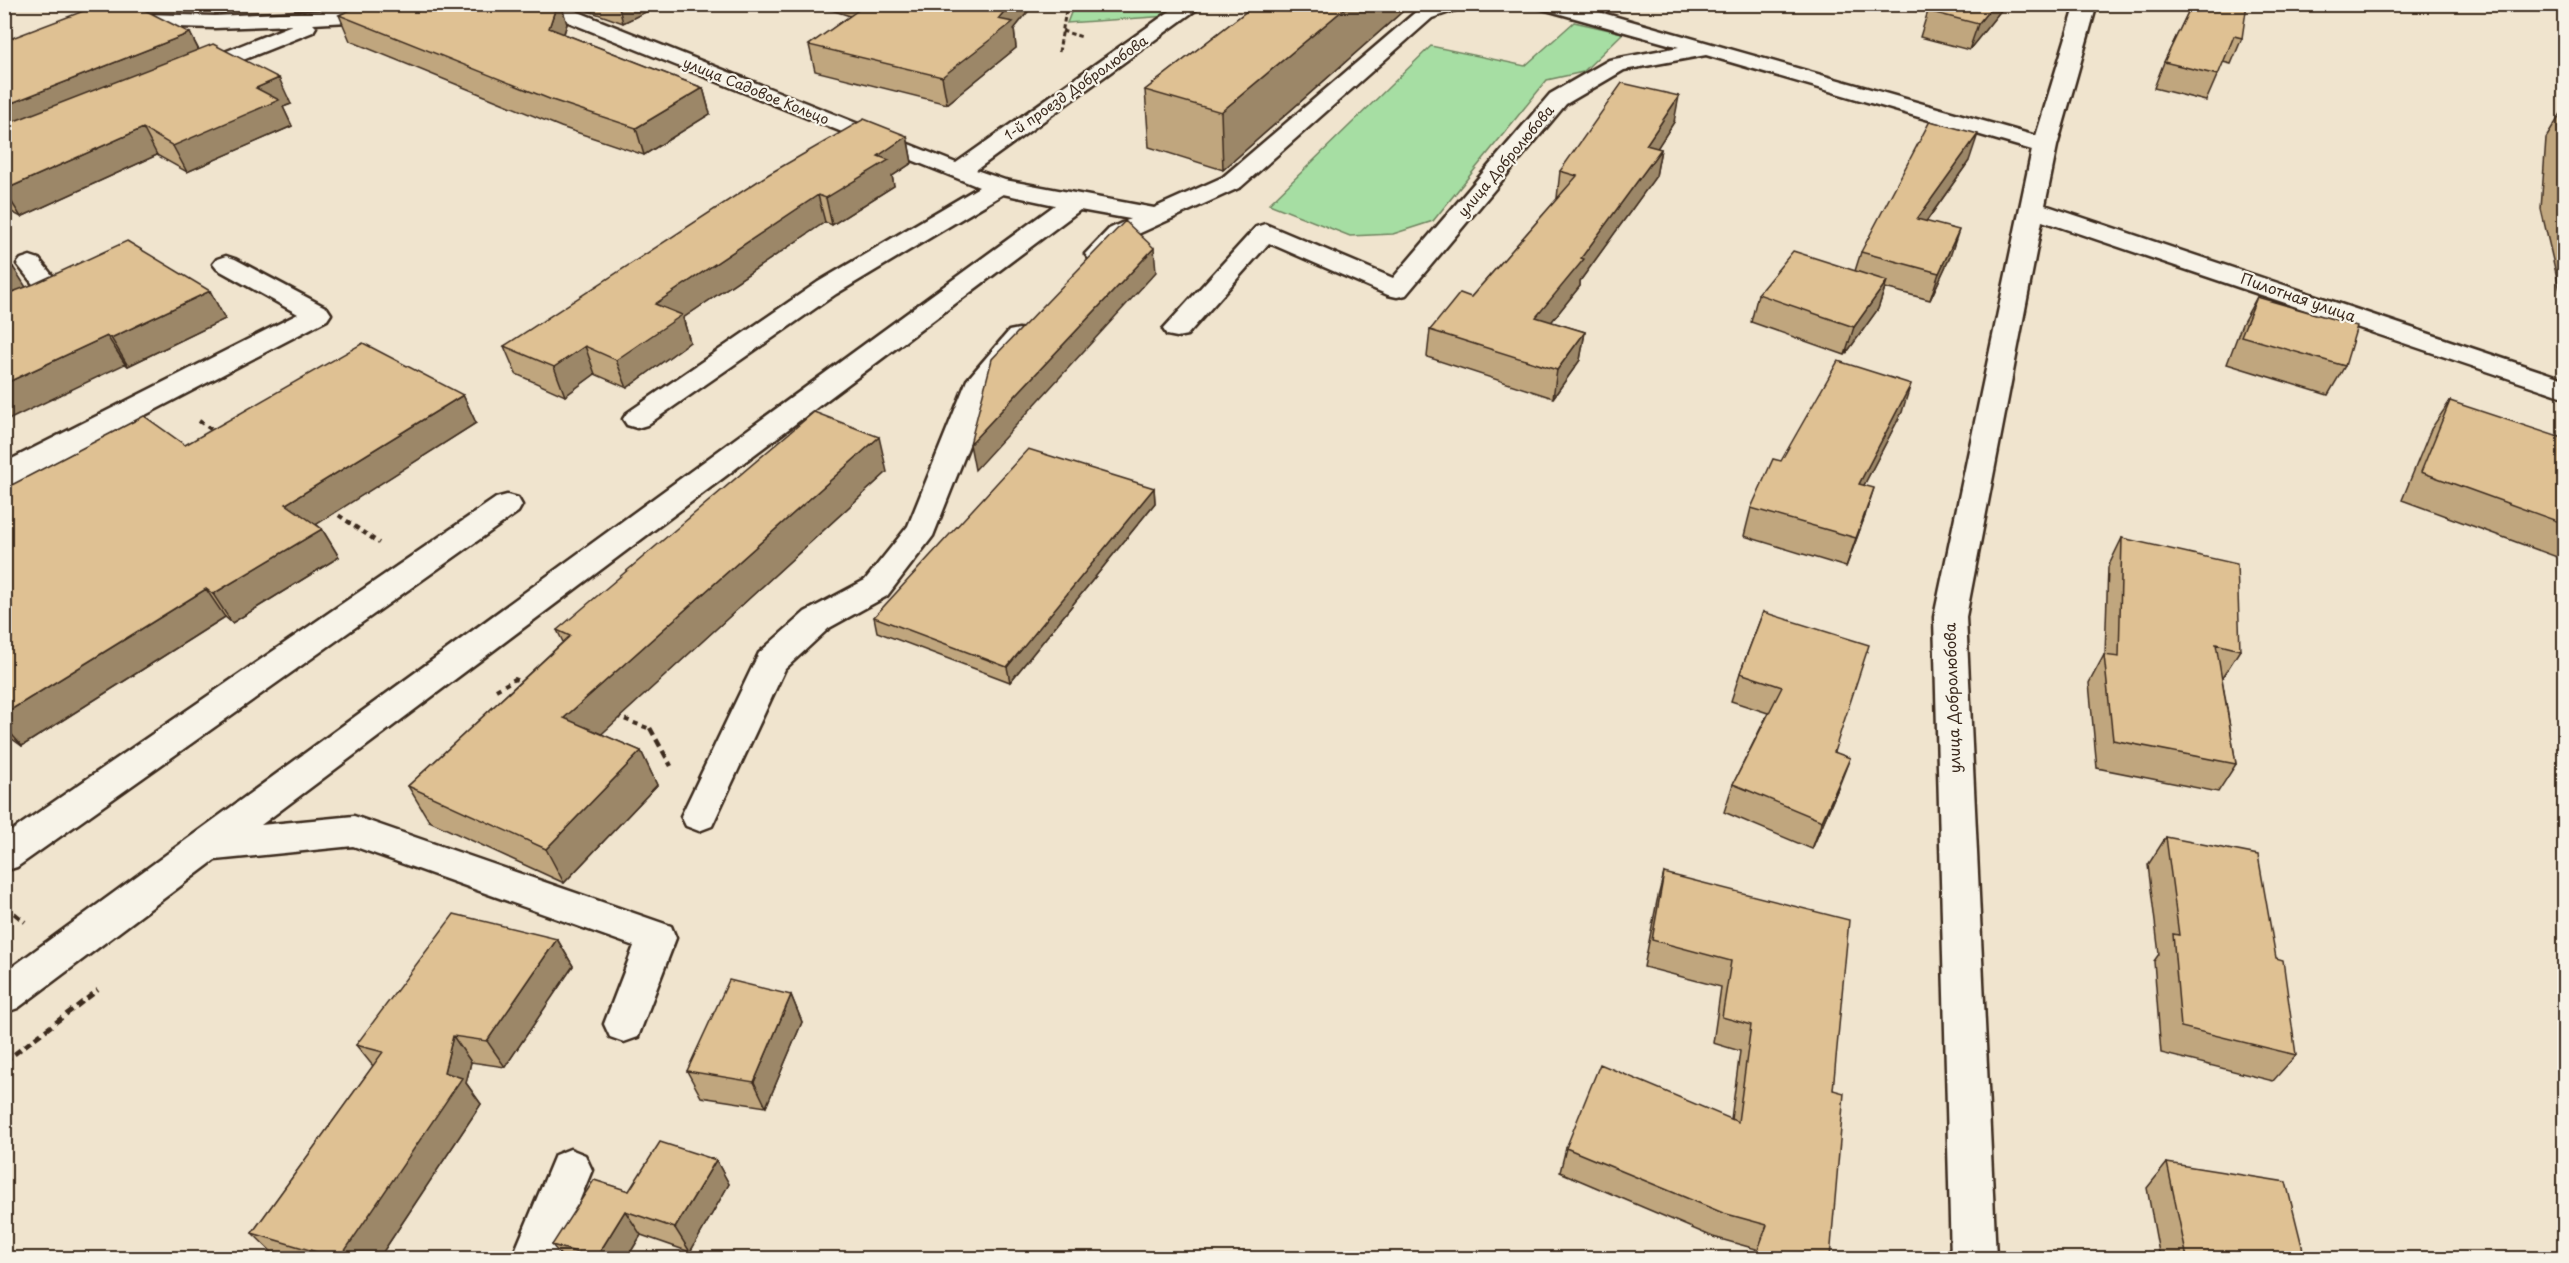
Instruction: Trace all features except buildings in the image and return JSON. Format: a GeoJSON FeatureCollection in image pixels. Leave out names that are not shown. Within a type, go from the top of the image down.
{"type":"FeatureCollection","features":[{"type":"Feature","properties":{"kind":"street"},"geometry":{"type":"LineString","coordinates":[[81,4],[105,19],[215,22],[410,12]]}},
{"type":"Feature","properties":{"kind":"street","name":"1-й проезд Добролюбова"},"geometry":{"type":"LineString","coordinates":[[958,172],[1194,4]]}},
{"type":"Feature","properties":{"kind":"street"},"geometry":{"type":"LineString","coordinates":[[1079,275],[1118,234],[1232,182],[1425,14],[1455,4]]}},
{"type":"Feature","properties":{"kind":"street","name":"улица Добролюбова"},"geometry":{"type":"LineString","coordinates":[[1546,4],[1574,8],[2045,146]]}},
{"type":"Feature","properties":{"kind":"street","name":"улица Добролюбова"},"geometry":{"type":"LineString","coordinates":[[1974,1258],[1950,617],[2045,146],[2087,4]]}},
{"type":"Feature","properties":{"kind":"street","name":"улица Садовое Кольцо"},"geometry":{"type":"LineString","coordinates":[[494,5],[559,7],[958,172],[999,186],[1157,216]]}},
{"type":"Feature","properties":{"kind":"street"},"geometry":{"type":"LineString","coordinates":[[171,82],[326,18]]}},
{"type":"Feature","properties":{"kind":"street","name":"улица Добролюбова"},"geometry":{"type":"LineString","coordinates":[[1177,328],[1265,232],[1397,289],[1558,99],[1617,65],[1707,48]]}},
{"type":"Feature","properties":{"kind":"street"},"geometry":{"type":"LineString","coordinates":[[637,419],[827,288],[999,186]]}},
{"type":"Feature","properties":{"kind":"street"},"geometry":{"type":"LineString","coordinates":[[4,996],[1075,202]]}},
{"type":"Feature","properties":{"kind":"street","name":"Пилотная улица"},"geometry":{"type":"LineString","coordinates":[[2032,209],[2565,388]]}},
{"type":"Feature","properties":{"kind":"street"},"geometry":{"type":"LineString","coordinates":[[4,320],[56,296],[30,264]]}},
{"type":"Feature","properties":{"kind":"street"},"geometry":{"type":"LineString","coordinates":[[4,476],[318,314],[226,264]]}},
{"type":"Feature","properties":{"kind":"street"},"geometry":{"type":"LineString","coordinates":[[699,816],[771,662],[817,620],[876,588],[922,529],[981,380],[1039,317]]}},
{"type":"Feature","properties":{"kind":"street"},"geometry":{"type":"LineString","coordinates":[[4,856],[507,505]]}},
{"type":"Feature","properties":{"kind":"street"},"geometry":{"type":"LineString","coordinates":[[207,846],[354,831],[657,938],[624,1024]]}},
{"type":"Feature","properties":{"kind":"street"},"geometry":{"type":"LineString","coordinates":[[534,1258],[570,1170]]}},
{"type":"Feature","properties":{"kind":"path"},"geometry":{"type":"LineString","coordinates":[[161,395],[220,435]]}},
{"type":"Feature","properties":{"kind":"path"},"geometry":{"type":"LineString","coordinates":[[328,508],[417,568]]}},
{"type":"Feature","properties":{"kind":"path"},"geometry":{"type":"LineString","coordinates":[[495,691],[515,680],[526,684]]}},
{"type":"Feature","properties":{"kind":"path"},"geometry":{"type":"LineString","coordinates":[[604,712],[649,727],[699,816]]}},
{"type":"Feature","properties":{"kind":"green space"},"geometry":{"type":"Polygon","coordinates":[[[1074,5],[1185,5],[1169,16],[1067,23],[1074,5]]]}},
{"type":"Feature","properties":{"kind":"green space"},"geometry":{"type":"Polygon","coordinates":[[[1574,22],[1623,33],[1583,72],[1547,80],[1433,221],[1393,234],[1350,236],[1269,204],[1431,46],[1525,66],[1574,22]]]}}]}
